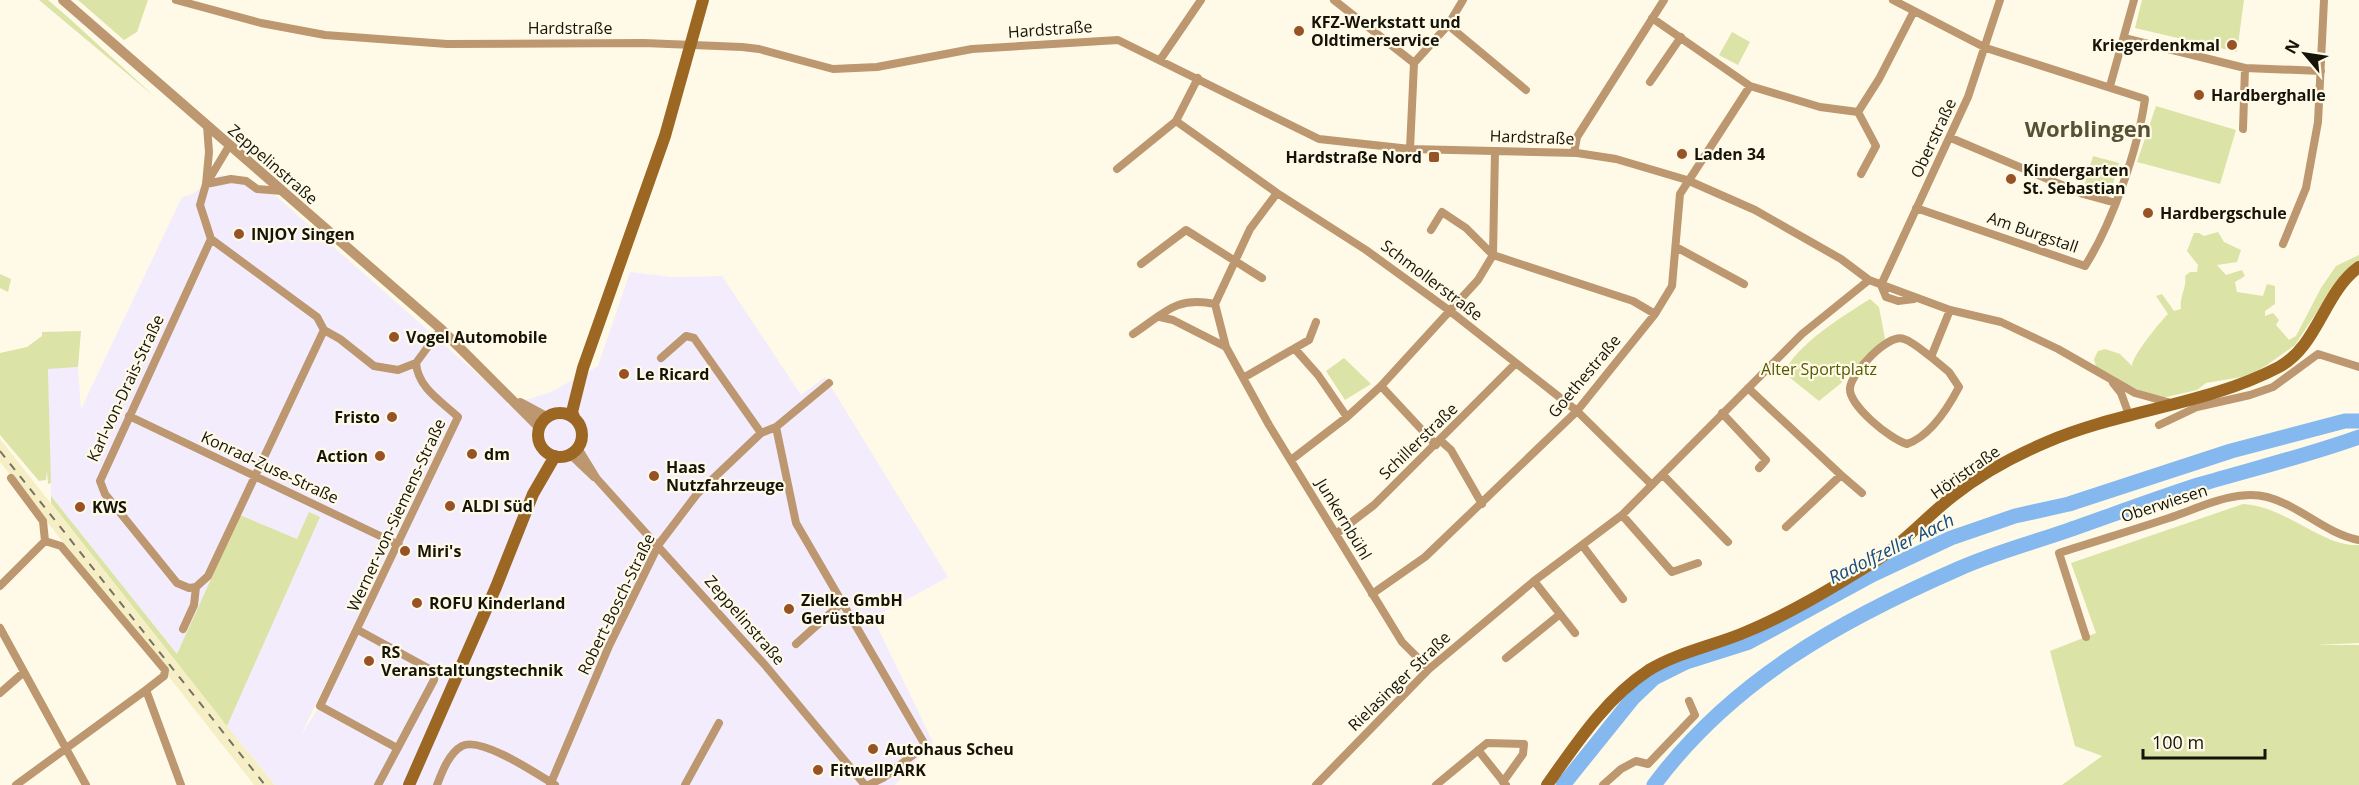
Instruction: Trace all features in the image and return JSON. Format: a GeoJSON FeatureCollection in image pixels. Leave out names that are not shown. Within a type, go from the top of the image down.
{"type":"FeatureCollection","features":[{"type":"Feature","properties":{"kind":"main road"},"geometry":{"type":"LineString","coordinates":[[533,494],[582,432],[572,412],[583,368],[656,164],[692,45],[702,0]]}},
{"type":"Feature","properties":{"kind":"main road","name":"Höristraße"},"geometry":{"type":"LineString","coordinates":[[1547,785],[1612,702],[1650,670],[1672,658],[1743,633],[1838,584],[1906,539],[1953,496],[2004,463],[2048,441],[2239,384],[2282,365],[2302,347],[2339,288],[2359,267]]}},
{"type":"Feature","properties":{"kind":"main road"},"geometry":{"type":"LineString","coordinates":[[409,785],[492,598],[533,494],[543,454],[543,422],[560,412],[583,368]]}},
{"type":"Feature","properties":{"kind":"main road"},"geometry":{"type":"LineString","coordinates":[[560,412],[574,417]]}},
{"type":"Feature","properties":{"kind":"main road"},"geometry":{"type":"LineString","coordinates":[[542,447],[567,453]]}},
{"type":"Feature","properties":{"kind":"street","name":"Zeppelinstraße"},"geometry":{"type":"LineString","coordinates":[[63,0],[441,329],[515,400],[543,422]]}},
{"type":"Feature","properties":{"kind":"street","name":"Hardstraße"},"geometry":{"type":"LineString","coordinates":[[176,0],[261,23],[325,35],[447,44],[644,43],[759,49],[832,69],[877,67],[972,49],[1118,40],[1319,139],[1410,149],[1574,153],[1616,159],[1688,180],[1755,210],[1841,259],[1869,280],[1881,285],[1887,297],[1898,301],[1914,299],[2001,322],[2058,349],[2145,397],[2171,403]]}},
{"type":"Feature","properties":{"kind":"street"},"geometry":{"type":"LineString","coordinates":[[1160,60],[1201,0]]}},
{"type":"Feature","properties":{"kind":"street"},"geometry":{"type":"LineString","coordinates":[[1334,0],[1414,63]]}},
{"type":"Feature","properties":{"kind":"street"},"geometry":{"type":"LineString","coordinates":[[1410,149],[1414,63],[1448,25],[1463,0]]}},
{"type":"Feature","properties":{"kind":"street"},"geometry":{"type":"LineString","coordinates":[[1574,153],[1577,137],[1664,0]]}},
{"type":"Feature","properties":{"kind":"street","name":"Am Burgstall"},"geometry":{"type":"LineString","coordinates":[[1893,0],[1986,48],[2145,99],[2116,203],[2101,242],[2085,266],[1916,208]]}},
{"type":"Feature","properties":{"kind":"street","name":"Oberstraße"},"geometry":{"type":"LineString","coordinates":[[1881,285],[1951,138],[1986,48],[2000,0]]}},
{"type":"Feature","properties":{"kind":"street"},"geometry":{"type":"LineString","coordinates":[[2110,86],[2134,0]]}},
{"type":"Feature","properties":{"kind":"street"},"geometry":{"type":"LineString","coordinates":[[2283,244],[2306,188],[2318,122],[2324,0]]}},
{"type":"Feature","properties":{"kind":"street"},"geometry":{"type":"LineString","coordinates":[[1858,112],[1879,79],[1914,11]]}},
{"type":"Feature","properties":{"kind":"street"},"geometry":{"type":"LineString","coordinates":[[1652,18],[1750,86],[1820,107],[1858,112]]}},
{"type":"Feature","properties":{"kind":"street"},"geometry":{"type":"LineString","coordinates":[[1448,25],[1526,90]]}},
{"type":"Feature","properties":{"kind":"street"},"geometry":{"type":"LineString","coordinates":[[1650,82],[1681,37]]}},
{"type":"Feature","properties":{"kind":"street"},"geometry":{"type":"LineString","coordinates":[[2124,38],[2245,68],[2321,71]]}},
{"type":"Feature","properties":{"kind":"street"},"geometry":{"type":"LineString","coordinates":[[2243,129],[2245,68]]}},
{"type":"Feature","properties":{"kind":"street"},"geometry":{"type":"LineString","coordinates":[[1117,169],[1176,121],[1198,78]]}},
{"type":"Feature","properties":{"kind":"street","name":"Goethestraße"},"geometry":{"type":"LineString","coordinates":[[1372,594],[1425,557],[1577,411],[1655,314],[1672,286],[1680,194],[1750,86]]}},
{"type":"Feature","properties":{"kind":"street"},"geometry":{"type":"LineString","coordinates":[[1858,112],[1876,146],[1861,174]]}},
{"type":"Feature","properties":{"kind":"street","name":"Schmollerstraße"},"geometry":{"type":"LineString","coordinates":[[1176,121],[1277,193],[1366,250],[1450,311],[1577,411],[1652,485]]}},
{"type":"Feature","properties":{"kind":"street"},"geometry":{"type":"LineString","coordinates":[[207,126],[209,152],[206,184],[200,205],[211,239],[317,317],[324,330],[340,339],[374,366],[398,370],[416,363],[441,329]]}},
{"type":"Feature","properties":{"kind":"street"},"geometry":{"type":"LineString","coordinates":[[1951,138],[2083,194],[2116,203]]}},
{"type":"Feature","properties":{"kind":"street"},"geometry":{"type":"LineString","coordinates":[[206,184],[229,146]]}},
{"type":"Feature","properties":{"kind":"street"},"geometry":{"type":"LineString","coordinates":[[1291,460],[1347,417],[1381,386],[1478,280],[1493,255],[1495,151]]}},
{"type":"Feature","properties":{"kind":"street"},"geometry":{"type":"LineString","coordinates":[[206,184],[231,179],[246,181],[257,189],[282,191]]}},
{"type":"Feature","properties":{"kind":"street"},"geometry":{"type":"LineString","coordinates":[[1133,334],[1183,301],[1194,300],[1215,304],[1233,261],[1250,229],[1277,193]]}},
{"type":"Feature","properties":{"kind":"street"},"geometry":{"type":"LineString","coordinates":[[1431,230],[1441,210],[1467,228],[1493,255],[1633,301],[1655,314]]}},
{"type":"Feature","properties":{"kind":"street"},"geometry":{"type":"LineString","coordinates":[[1141,264],[1186,230],[1262,278]]}},
{"type":"Feature","properties":{"kind":"street","name":"Karl-von-Drais-Straße"},"geometry":{"type":"LineString","coordinates":[[196,587],[189,588],[177,583],[101,486],[102,473],[211,239]]}},
{"type":"Feature","properties":{"kind":"street"},"geometry":{"type":"LineString","coordinates":[[1676,248],[1744,284]]}},
{"type":"Feature","properties":{"kind":"street","name":"Rielasinger Straße"},"geometry":{"type":"LineString","coordinates":[[1316,785],[1429,669],[1534,581],[1622,515],[1802,334],[1869,280]]}},
{"type":"Feature","properties":{"kind":"street","name":"Junkernbühl"},"geometry":{"type":"LineString","coordinates":[[1215,304],[1226,347],[1291,460],[1402,642],[1429,669]]}},
{"type":"Feature","properties":{"kind":"street"},"geometry":{"type":"LineString","coordinates":[[1931,357],[1950,310]]}},
{"type":"Feature","properties":{"kind":"street"},"geometry":{"type":"LineString","coordinates":[[1160,317],[1173,320],[1226,347]]}},
{"type":"Feature","properties":{"kind":"street"},"geometry":{"type":"LineString","coordinates":[[1243,378],[1308,340],[1316,322]]}},
{"type":"Feature","properties":{"kind":"street"},"geometry":{"type":"LineString","coordinates":[[183,629],[194,605],[196,587],[208,576],[324,330]]}},
{"type":"Feature","properties":{"kind":"street"},"geometry":{"type":"LineString","coordinates":[[661,358],[686,336],[694,338],[761,433]]}},
{"type":"Feature","properties":{"kind":"street"},"geometry":{"type":"LineString","coordinates":[[1894,338],[1904,338],[1931,357],[1949,372],[1959,387],[1949,405],[1922,436],[1906,444],[1897,441],[1853,400],[1850,390],[1852,381],[1886,342],[1894,338]]}},
{"type":"Feature","properties":{"kind":"street"},"geometry":{"type":"LineString","coordinates":[[1295,349],[1318,375],[1347,417]]}},
{"type":"Feature","properties":{"kind":"street"},"geometry":{"type":"LineString","coordinates":[[2158,425],[2197,407],[2250,395],[2273,387],[2318,354],[2359,367]]}},
{"type":"Feature","properties":{"kind":"street","name":"Werner-von-Siemens-Straße"},"geometry":{"type":"LineString","coordinates":[[397,748],[320,706],[399,545],[458,417],[420,382],[416,363]]}},
{"type":"Feature","properties":{"kind":"street","name":"Schillerstraße"},"geometry":{"type":"LineString","coordinates":[[1336,534],[1374,505],[1516,363]]}},
{"type":"Feature","properties":{"kind":"street","name":"Hardstraße"},"geometry":{"type":"LineString","coordinates":[[2109,378],[2121,393],[2129,415]]}},
{"type":"Feature","properties":{"kind":"street","name":"Robert-Bosch-Straße"},"geometry":{"type":"LineString","coordinates":[[553,784],[609,646],[659,544],[697,494],[761,433],[776,427],[829,383]]}},
{"type":"Feature","properties":{"kind":"street"},"geometry":{"type":"LineString","coordinates":[[1381,386],[1461,466],[1482,504]]}},
{"type":"Feature","properties":{"kind":"street"},"geometry":{"type":"LineString","coordinates":[[1748,388],[1862,493]]}},
{"type":"Feature","properties":{"kind":"street"},"geometry":{"type":"LineString","coordinates":[[1722,413],[1766,460],[1759,468]]}},
{"type":"Feature","properties":{"kind":"street","name":"Konrad-Zuse-Straße"},"geometry":{"type":"LineString","coordinates":[[129,416],[399,545]]}},
{"type":"Feature","properties":{"kind":"street"},"geometry":{"type":"LineString","coordinates":[[776,427],[796,523],[844,601],[924,743],[922,748],[883,778],[867,785]]}},
{"type":"Feature","properties":{"kind":"street","name":"Zeppelinstraße"},"geometry":{"type":"LineString","coordinates":[[567,453],[597,479],[659,544],[867,785]]}},
{"type":"Feature","properties":{"kind":"street","name":"Zeppelinstraße"},"geometry":{"type":"LineString","coordinates":[[567,453],[597,479]]}},
{"type":"Feature","properties":{"kind":"street"},"geometry":{"type":"LineString","coordinates":[[1663,475],[1728,542]]}},
{"type":"Feature","properties":{"kind":"street"},"geometry":{"type":"LineString","coordinates":[[1786,527],[1841,475]]}},
{"type":"Feature","properties":{"kind":"street"},"geometry":{"type":"LineString","coordinates":[[11,478],[43,521],[45,541]]}},
{"type":"Feature","properties":{"kind":"street","name":"Oberwiesen"},"geometry":{"type":"LineString","coordinates":[[2086,638],[2059,553],[2220,501],[2246,495],[2265,497],[2284,503],[2339,535],[2359,540]]}},
{"type":"Feature","properties":{"kind":"street"},"geometry":{"type":"LineString","coordinates":[[1622,515],[1672,572],[1698,563]]}},
{"type":"Feature","properties":{"kind":"street"},"geometry":{"type":"LineString","coordinates":[[0,586],[45,541]]}},
{"type":"Feature","properties":{"kind":"street"},"geometry":{"type":"LineString","coordinates":[[16,785],[164,675],[164,668],[62,546],[45,541]]}},
{"type":"Feature","properties":{"kind":"street"},"geometry":{"type":"LineString","coordinates":[[1582,544],[1623,600]]}},
{"type":"Feature","properties":{"kind":"street"},"geometry":{"type":"LineString","coordinates":[[1534,581],[1575,633]]}},
{"type":"Feature","properties":{"kind":"street"},"geometry":{"type":"LineString","coordinates":[[796,644],[844,601]]}},
{"type":"Feature","properties":{"kind":"street"},"geometry":{"type":"LineString","coordinates":[[1506,658],[1559,615]]}},
{"type":"Feature","properties":{"kind":"street"},"geometry":{"type":"LineString","coordinates":[[0,628],[86,785]]}},
{"type":"Feature","properties":{"kind":"street","name":"Werner-von-Siemens-Straße"},"geometry":{"type":"LineString","coordinates":[[358,630],[435,672],[434,680],[378,785]]}},
{"type":"Feature","properties":{"kind":"street"},"geometry":{"type":"LineString","coordinates":[[0,693],[24,672]]}},
{"type":"Feature","properties":{"kind":"street"},"geometry":{"type":"LineString","coordinates":[[146,690],[181,785]]}},
{"type":"Feature","properties":{"kind":"street"},"geometry":{"type":"LineString","coordinates":[[1603,785],[1621,769],[1636,761],[1648,764],[1695,715],[1689,701]]}},
{"type":"Feature","properties":{"kind":"street"},"geometry":{"type":"LineString","coordinates":[[685,785],[719,723]]}},
{"type":"Feature","properties":{"kind":"street"},"geometry":{"type":"LineString","coordinates":[[1436,785],[1478,750],[1487,743],[1495,741],[1524,744],[1523,754],[1505,783],[1478,750]]}},
{"type":"Feature","properties":{"kind":"street"},"geometry":{"type":"LineString","coordinates":[[437,785],[455,752],[463,746],[472,744],[504,756],[553,784]]}},
{"type":"Feature","properties":{"kind":"shaded area"},"geometry":{"type":"Polygon","coordinates":[[[220,175],[245,180],[276,196],[508,401],[506,406],[551,392],[598,366],[630,272],[672,277],[722,276],[801,395],[825,377],[948,577],[873,618],[933,742],[895,785],[275,785],[227,726],[319,517],[297,539],[240,515],[177,654],[51,496],[48,368],[78,367],[81,409],[182,197],[192,194],[220,175]],[[458,416],[452,419],[301,735],[320,706],[458,416]]]}},
{"type":"Feature","properties":{"kind":"shaded area"},"geometry":{"type":"Polygon","coordinates":[[[0,439],[275,785],[254,785],[0,462],[0,439]]]}},
{"type":"Feature","properties":{"kind":"green space"},"geometry":{"type":"Polygon","coordinates":[[[39,0],[48,0],[155,97],[39,0]]]}},
{"type":"Feature","properties":{"kind":"green space"},"geometry":{"type":"Polygon","coordinates":[[[78,0],[148,0],[137,32],[124,40],[78,0]]]}},
{"type":"Feature","properties":{"kind":"green space"},"geometry":{"type":"Polygon","coordinates":[[[2142,0],[2244,0],[2237,52],[2135,28],[2142,0]]]}},
{"type":"Feature","properties":{"kind":"green space"},"geometry":{"type":"Polygon","coordinates":[[[1732,32],[1750,42],[1738,65],[1719,55],[1732,32]]]}},
{"type":"Feature","properties":{"kind":"green space"},"geometry":{"type":"Polygon","coordinates":[[[2156,106],[2236,130],[2220,184],[2137,162],[2156,106]]]}},
{"type":"Feature","properties":{"kind":"green space"},"geometry":{"type":"Polygon","coordinates":[[[2093,156],[2119,163],[2109,198],[2083,190],[2093,156]]]}},
{"type":"Feature","properties":{"kind":"green space"},"geometry":{"type":"Polygon","coordinates":[[[2218,232],[2224,242],[2241,250],[2237,262],[2217,265],[2226,275],[2242,270],[2245,276],[2235,282],[2237,292],[2263,296],[2267,284],[2275,286],[2275,304],[2265,311],[2265,316],[2273,313],[2279,320],[2276,325],[2289,340],[2296,336],[2321,288],[2336,266],[2359,255],[2359,261],[2328,295],[2295,345],[2247,376],[2206,383],[2197,390],[2162,398],[2140,391],[2096,367],[2094,359],[2098,351],[2105,349],[2120,354],[2132,366],[2141,347],[2168,314],[2156,296],[2162,294],[2174,311],[2181,309],[2185,276],[2190,272],[2197,272],[2198,265],[2187,251],[2194,233],[2204,236],[2218,232]]]}},
{"type":"Feature","properties":{"kind":"green space"},"geometry":{"type":"Polygon","coordinates":[[[0,274],[11,279],[8,292],[0,288],[0,274]]]}},
{"type":"Feature","properties":{"kind":"green space","name":"Alter Sportplatz"},"geometry":{"type":"Polygon","coordinates":[[[1870,299],[1879,307],[1885,339],[1840,384],[1819,401],[1784,373],[1790,362],[1810,341],[1834,322],[1870,299]]]}},
{"type":"Feature","properties":{"kind":"green space"},"geometry":{"type":"Polygon","coordinates":[[[81,331],[78,367],[48,369],[51,483],[48,484],[47,471],[46,480],[39,481],[0,435],[0,353],[27,347],[42,336],[42,332],[81,331]]]}},
{"type":"Feature","properties":{"kind":"green space"},"geometry":{"type":"Polygon","coordinates":[[[1344,358],[1371,384],[1345,400],[1326,371],[1344,358]]]}},
{"type":"Feature","properties":{"kind":"green space"},"geometry":{"type":"Polygon","coordinates":[[[51,496],[177,654],[240,515],[297,539],[309,512],[320,517],[227,726],[51,503],[51,496]]]}},
{"type":"Feature","properties":{"kind":"green space"},"geometry":{"type":"Polygon","coordinates":[[[2243,504],[2275,512],[2332,540],[2359,545],[2359,643],[2316,645],[2359,645],[2359,785],[2062,785],[2102,756],[2075,746],[2050,651],[2096,633],[2071,563],[2243,504]]]}},
{"type":"Feature","properties":{"kind":"waterway","name":"Radolfzeller Aach"},"geometry":{"type":"LineString","coordinates":[[1563,785],[1633,698],[1654,678],[1686,662],[1749,642],[1872,575],[1951,538],[2015,516],[2069,504],[2231,451],[2345,421],[2359,421]]}},
{"type":"Feature","properties":{"kind":"waterway","name":"Radolfzeller Aach"},"geometry":{"type":"LineString","coordinates":[[1654,785],[1718,714],[1754,684],[1791,657],[1872,610],[1971,563],[1999,553],[2198,485],[2359,437]]}},
{"type":"Feature","properties":{"kind":"railway"},"geometry":{"type":"LineString","coordinates":[[0,451],[265,785]]}},
{"type":"Feature","properties":{"kind":"place","name":"KFZ-Werkstatt und Oldtimerservice"},"geometry":{"type":"Point","coordinates":[1299,31]}},
{"type":"Feature","properties":{"kind":"place","name":"Kriegerdenkmal"},"geometry":{"type":"Point","coordinates":[2232,45]}},
{"type":"Feature","properties":{"kind":"place","name":"Hardberghalle"},"geometry":{"type":"Point","coordinates":[2199,95]}},
{"type":"Feature","properties":{"kind":"place","name":"Laden 34"},"geometry":{"type":"Point","coordinates":[1682,154]}},
{"type":"Feature","properties":{"kind":"place","name":"Hardstraße Nord"},"geometry":{"type":"Point","coordinates":[1434,157]}},
{"type":"Feature","properties":{"kind":"place","name":"Kindergarten St. Sebastian"},"geometry":{"type":"Point","coordinates":[2011,179]}},
{"type":"Feature","properties":{"kind":"place","name":"Hardbergschule"},"geometry":{"type":"Point","coordinates":[2148,213]}},
{"type":"Feature","properties":{"kind":"place","name":"INJOY Singen"},"geometry":{"type":"Point","coordinates":[239,234]}},
{"type":"Feature","properties":{"kind":"place","name":"Vogel Automobile"},"geometry":{"type":"Point","coordinates":[394,337]}},
{"type":"Feature","properties":{"kind":"place","name":"Le Ricard"},"geometry":{"type":"Point","coordinates":[624,374]}},
{"type":"Feature","properties":{"kind":"place","name":"Fristo"},"geometry":{"type":"Point","coordinates":[392,417]}},
{"type":"Feature","properties":{"kind":"place","name":"dm"},"geometry":{"type":"Point","coordinates":[472,454]}},
{"type":"Feature","properties":{"kind":"place","name":"Action"},"geometry":{"type":"Point","coordinates":[380,456]}},
{"type":"Feature","properties":{"kind":"place","name":"Haas Nutzfahrzeuge"},"geometry":{"type":"Point","coordinates":[654,476]}},
{"type":"Feature","properties":{"kind":"place","name":"ALDI Süd"},"geometry":{"type":"Point","coordinates":[450,506]}},
{"type":"Feature","properties":{"kind":"place","name":"KWS"},"geometry":{"type":"Point","coordinates":[80,507]}},
{"type":"Feature","properties":{"kind":"place","name":"Miri's"},"geometry":{"type":"Point","coordinates":[405,551]}},
{"type":"Feature","properties":{"kind":"place","name":"ROFU Kinderland"},"geometry":{"type":"Point","coordinates":[417,603]}},
{"type":"Feature","properties":{"kind":"place","name":"Zielke GmbH Gerüstbau"},"geometry":{"type":"Point","coordinates":[789,609]}},
{"type":"Feature","properties":{"kind":"place","name":"RS Veranstaltungstechnik"},"geometry":{"type":"Point","coordinates":[369,661]}},
{"type":"Feature","properties":{"kind":"place","name":"Autohaus Scheu"},"geometry":{"type":"Point","coordinates":[873,749]}},
{"type":"Feature","properties":{"kind":"place","name":"FitwellPARK"},"geometry":{"type":"Point","coordinates":[818,770]}},
{"type":"Feature","properties":{"kind":"district","name":"Worblingen"},"geometry":{"type":"Point","coordinates":[2088,128]}}]}
